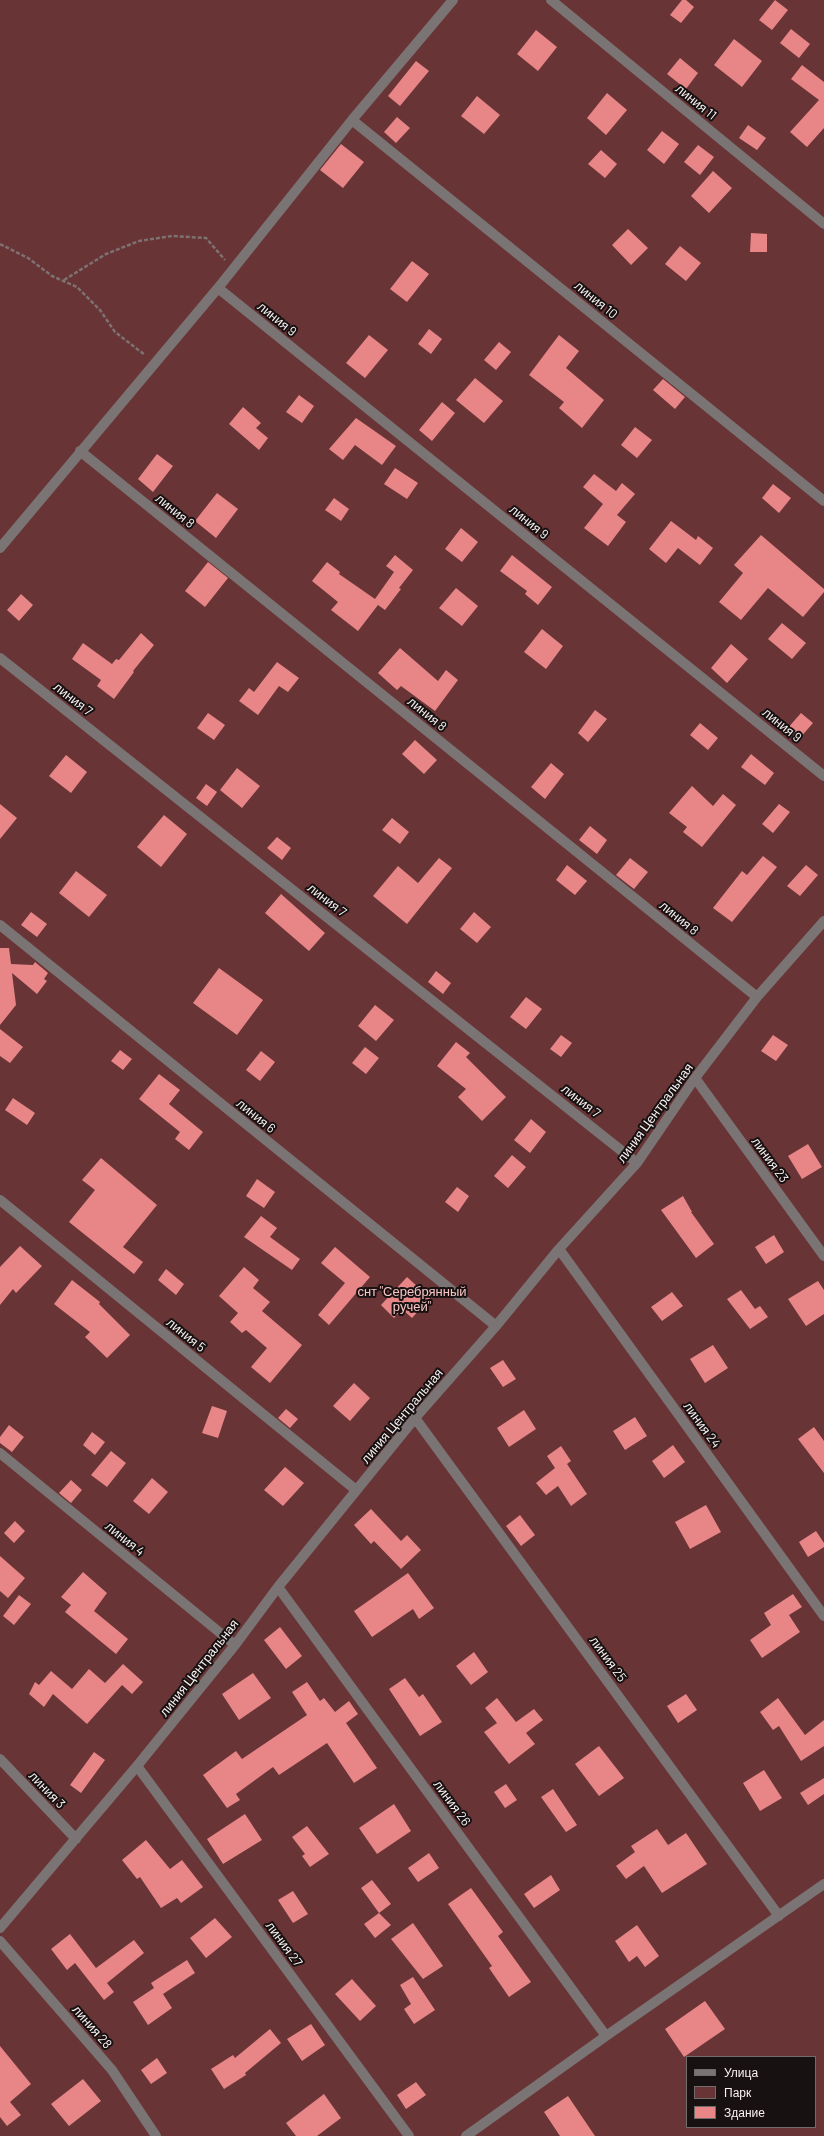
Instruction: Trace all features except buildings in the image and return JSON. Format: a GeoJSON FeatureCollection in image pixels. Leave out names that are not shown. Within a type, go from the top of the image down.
{"type":"FeatureCollection","features":[{"type":"Feature","properties":{"kind":"street"},"geometry":{"type":"LineString","coordinates":[[0,548],[233,270],[352,120],[453,0]]}},
{"type":"Feature","properties":{"kind":"street","name":"линия 11"},"geometry":{"type":"LineString","coordinates":[[551,0],[824,224]]}},
{"type":"Feature","properties":{"kind":"street","name":"линия 10"},"geometry":{"type":"LineString","coordinates":[[352,120],[824,501]]}},
{"type":"Feature","properties":{"kind":"street","name":"линия 9"},"geometry":{"type":"LineString","coordinates":[[218,288],[824,776]]}},
{"type":"Feature","properties":{"kind":"street","name":"линия 8"},"geometry":{"type":"LineString","coordinates":[[80,451],[757,997]]}},
{"type":"Feature","properties":{"kind":"street","name":"линия 7"},"geometry":{"type":"LineString","coordinates":[[0,658],[637,1163]]}},
{"type":"Feature","properties":{"kind":"street","name":"линия Центральная"},"geometry":{"type":"LineString","coordinates":[[0,1928],[137,1766],[234,1645],[278,1587],[415,1418],[496,1326],[559,1249],[637,1163],[695,1078],[757,997],[824,921]]}},
{"type":"Feature","properties":{"kind":"street","name":"линия 6"},"geometry":{"type":"LineString","coordinates":[[0,925],[496,1326]]}},
{"type":"Feature","properties":{"kind":"street","name":"линия 23"},"geometry":{"type":"LineString","coordinates":[[695,1078],[824,1256]]}},
{"type":"Feature","properties":{"kind":"street","name":"линия 5"},"geometry":{"type":"LineString","coordinates":[[0,1200],[356,1490]]}},
{"type":"Feature","properties":{"kind":"street","name":"линия 24"},"geometry":{"type":"LineString","coordinates":[[559,1249],[824,1616]]}},
{"type":"Feature","properties":{"kind":"street","name":"линия 25"},"geometry":{"type":"LineString","coordinates":[[415,1418],[779,1916]]}},
{"type":"Feature","properties":{"kind":"street","name":"линия 4"},"geometry":{"type":"LineString","coordinates":[[0,1453],[234,1645]]}},
{"type":"Feature","properties":{"kind":"street","name":"линия 26"},"geometry":{"type":"LineString","coordinates":[[278,1587],[606,2036]]}},
{"type":"Feature","properties":{"kind":"street","name":"линия 3"},"geometry":{"type":"LineString","coordinates":[[0,1759],[76,1839]]}},
{"type":"Feature","properties":{"kind":"street","name":"линия 27"},"geometry":{"type":"LineString","coordinates":[[137,1766],[409,2136]]}},
{"type":"Feature","properties":{"kind":"street"},"geometry":{"type":"LineString","coordinates":[[466,2136],[824,1884]]}},
{"type":"Feature","properties":{"kind":"street","name":"линия 28"},"geometry":{"type":"LineString","coordinates":[[0,1941],[112,2070],[156,2136]]}},
{"type":"Feature","properties":{"kind":"path"},"geometry":{"type":"LineString","coordinates":[[63,281],[106,254],[139,241],[172,236],[206,238],[233,270]]}},
{"type":"Feature","properties":{"kind":"path"},"geometry":{"type":"LineString","coordinates":[[0,244],[28,258],[63,281],[77,287],[100,310],[114,332],[155,363]]}},
{"type":"Feature","properties":{"kind":"green space","name":"снт \"Серебрянный ручей\""},"geometry":{"type":"Polygon","coordinates":[[[0,0],[824,0],[824,2136],[0,2136],[0,0]]]}}]}
